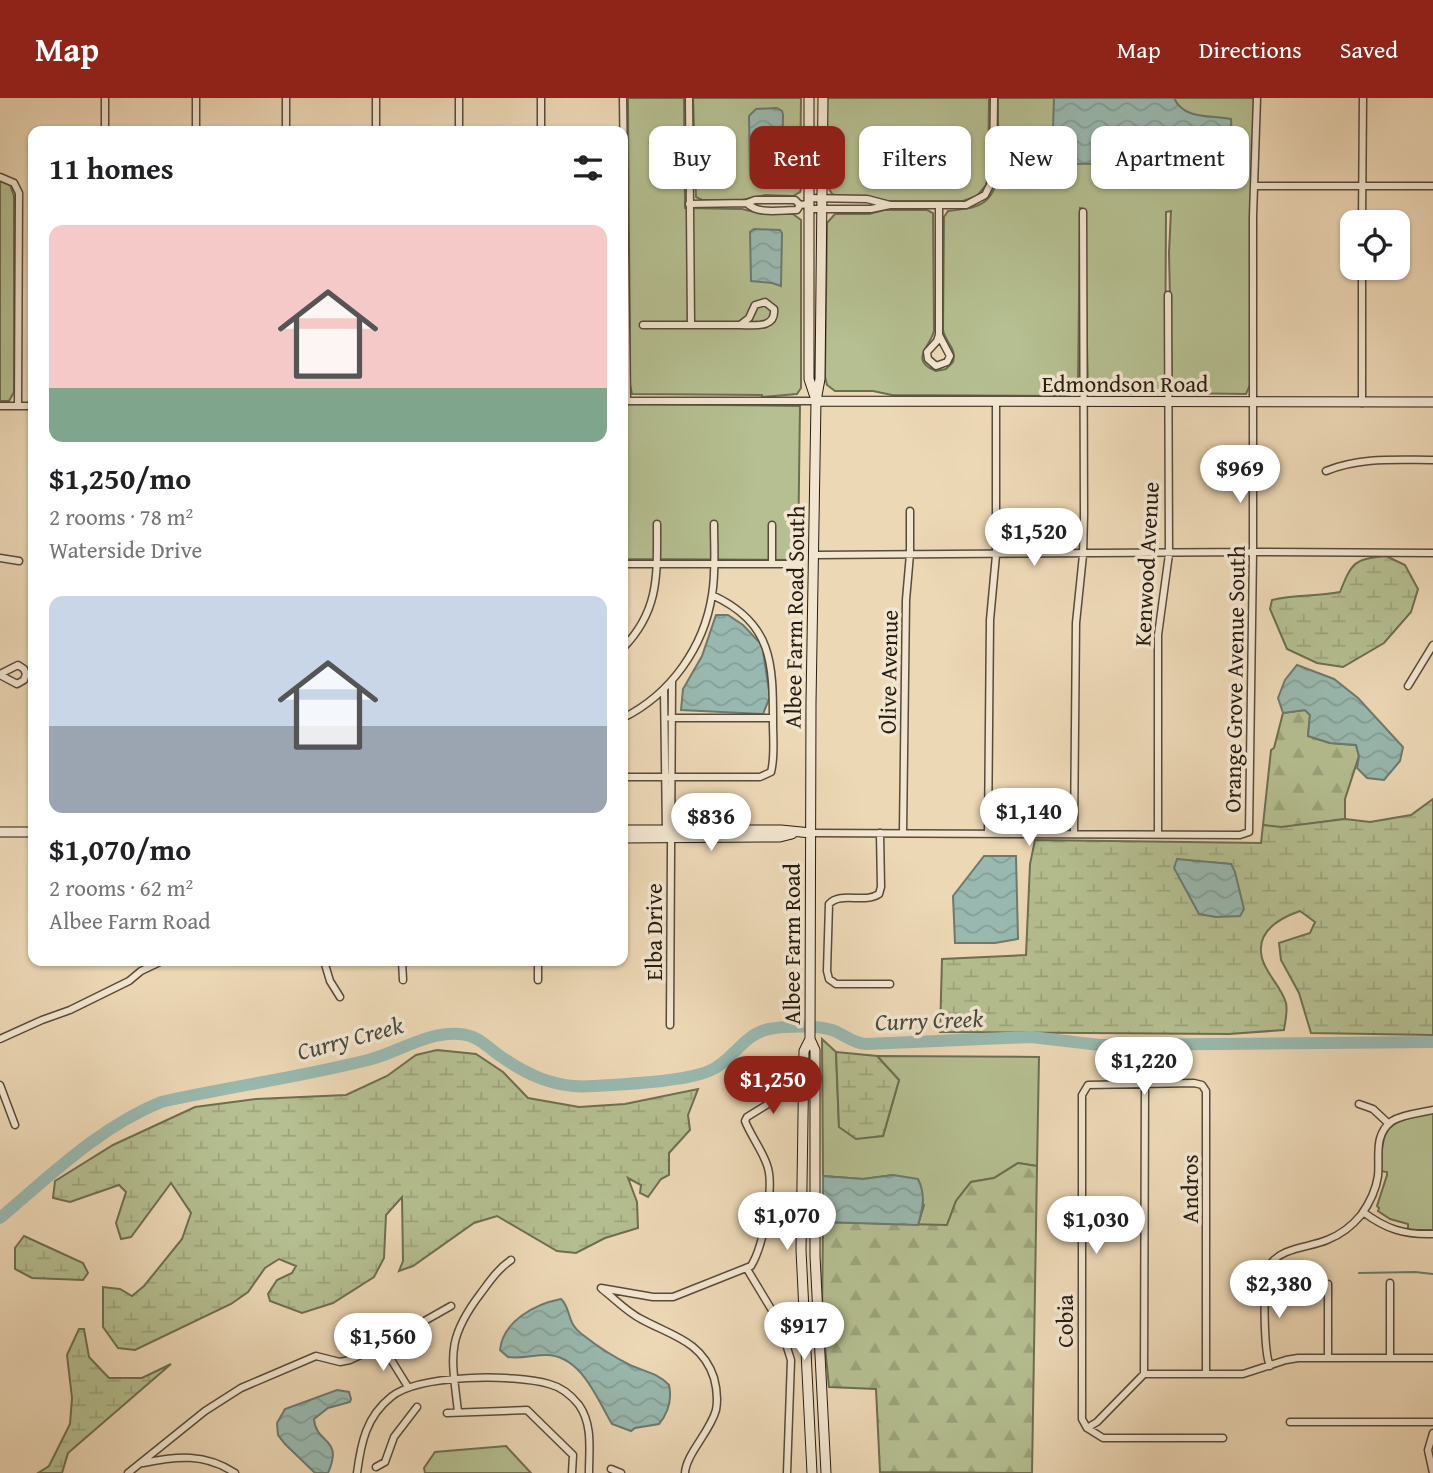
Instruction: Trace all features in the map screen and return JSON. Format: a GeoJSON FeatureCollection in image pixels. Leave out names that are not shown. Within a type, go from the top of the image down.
{"type":"FeatureCollection","features":[{"type":"Feature","properties":{"kind":"main road","name":"Albee Farm Road South"},"geometry":{"type":"LineString","coordinates":[[809,98],[806,204],[809,379],[816,401]]}},
{"type":"Feature","properties":{"kind":"main road","name":"Albee Farm Road South"},"geometry":{"type":"LineString","coordinates":[[811,833],[823,98]]}},
{"type":"Feature","properties":{"kind":"main road","name":"Edmondson Road"},"geometry":{"type":"LineString","coordinates":[[816,401],[1433,402]]}},
{"type":"Feature","properties":{"kind":"main road"},"geometry":{"type":"LineString","coordinates":[[628,830],[780,837],[811,833]]}},
{"type":"Feature","properties":{"kind":"main road"},"geometry":{"type":"LineString","coordinates":[[0,832],[28,832]]}},
{"type":"Feature","properties":{"kind":"main road"},"geometry":{"type":"LineString","coordinates":[[628,837],[669,833]]}},
{"type":"Feature","properties":{"kind":"main road","name":"Albee Farm Road"},"geometry":{"type":"LineString","coordinates":[[811,833],[810,1040],[804,1051],[802,1262],[812,1473]]}},
{"type":"Feature","properties":{"kind":"main road"},"geometry":{"type":"LineString","coordinates":[[810,1040],[815,1050],[816,1282],[826,1473]]}},
{"type":"Feature","properties":{"kind":"main road"},"geometry":{"type":"LineString","coordinates":[[808,1381],[814,1381],[817,1385],[820,1473]]}},
{"type":"Feature","properties":{"kind":"street"},"geometry":{"type":"LineString","coordinates":[[105,98],[105,126]]}},
{"type":"Feature","properties":{"kind":"street"},"geometry":{"type":"LineString","coordinates":[[196,98],[196,126]]}},
{"type":"Feature","properties":{"kind":"street"},"geometry":{"type":"LineString","coordinates":[[286,98],[286,126]]}},
{"type":"Feature","properties":{"kind":"street"},"geometry":{"type":"LineString","coordinates":[[376,98],[376,126]]}},
{"type":"Feature","properties":{"kind":"street"},"geometry":{"type":"LineString","coordinates":[[459,98],[459,126]]}},
{"type":"Feature","properties":{"kind":"street"},"geometry":{"type":"LineString","coordinates":[[541,98],[541,126]]}},
{"type":"Feature","properties":{"kind":"street"},"geometry":{"type":"LineString","coordinates":[[623,98],[623,126]]}},
{"type":"Feature","properties":{"kind":"street"},"geometry":{"type":"LineString","coordinates":[[689,98],[691,325]]}},
{"type":"Feature","properties":{"kind":"street"},"geometry":{"type":"LineString","coordinates":[[689,204],[795,200],[822,209],[971,204],[981,199],[991,185],[994,98]]}},
{"type":"Feature","properties":{"kind":"street","name":"Orange Grove Avenue South"},"geometry":{"type":"LineString","coordinates":[[1158,834],[1245,835],[1250,830],[1253,216],[1257,98]]}},
{"type":"Feature","properties":{"kind":"street"},"geometry":{"type":"LineString","coordinates":[[1362,210],[1363,98]]}},
{"type":"Feature","properties":{"kind":"street"},"geometry":{"type":"LineString","coordinates":[[0,177],[13,183],[19,193],[18,406]]}},
{"type":"Feature","properties":{"kind":"street"},"geometry":{"type":"LineString","coordinates":[[1256,186],[1433,186]]}},
{"type":"Feature","properties":{"kind":"street"},"geometry":{"type":"LineString","coordinates":[[747,203],[752,209],[775,210],[797,210],[822,198],[871,199],[890,205]]}},
{"type":"Feature","properties":{"kind":"street"},"geometry":{"type":"LineString","coordinates":[[856,198],[856,209]]}},
{"type":"Feature","properties":{"kind":"street"},"geometry":{"type":"LineString","coordinates":[[775,200],[775,210]]}},
{"type":"Feature","properties":{"kind":"street"},"geometry":{"type":"LineString","coordinates":[[939,206],[939,335],[927,352],[930,362],[936,366],[944,365],[950,356],[939,335]]}},
{"type":"Feature","properties":{"kind":"street"},"geometry":{"type":"LineString","coordinates":[[1074,834],[1075,636],[1083,555],[1083,212]]}},
{"type":"Feature","properties":{"kind":"street"},"geometry":{"type":"LineString","coordinates":[[1362,280],[1362,402]]}},
{"type":"Feature","properties":{"kind":"street","name":"Kenwood Avenue"},"geometry":{"type":"LineString","coordinates":[[1158,834],[1158,635],[1169,554],[1168,295]]}},
{"type":"Feature","properties":{"kind":"street"},"geometry":{"type":"LineString","coordinates":[[643,325],[740,325],[767,324],[774,316],[774,309],[769,303],[758,303],[749,318],[740,325]]}},
{"type":"Feature","properties":{"kind":"street"},"geometry":{"type":"LineString","coordinates":[[628,401],[816,401]]}},
{"type":"Feature","properties":{"kind":"street"},"geometry":{"type":"LineString","coordinates":[[988,834],[990,620],[996,555],[996,402]]}},
{"type":"Feature","properties":{"kind":"street"},"geometry":{"type":"LineString","coordinates":[[0,406],[28,406]]}},
{"type":"Feature","properties":{"kind":"street"},"geometry":{"type":"LineString","coordinates":[[1326,471],[1349,463],[1370,460],[1433,460]]}},
{"type":"Feature","properties":{"kind":"street","name":"Olive Avenue"},"geometry":{"type":"LineString","coordinates":[[903,832],[910,511]]}},
{"type":"Feature","properties":{"kind":"street"},"geometry":{"type":"LineString","coordinates":[[628,642],[642,625],[655,591],[657,524]]}},
{"type":"Feature","properties":{"kind":"street"},"geometry":{"type":"LineString","coordinates":[[628,715],[664,690],[689,658],[702,633],[712,595],[715,564],[714,524]]}},
{"type":"Feature","properties":{"kind":"street"},"geometry":{"type":"LineString","coordinates":[[772,525],[772,564]]}},
{"type":"Feature","properties":{"kind":"street"},"geometry":{"type":"LineString","coordinates":[[814,555],[1433,553]]}},
{"type":"Feature","properties":{"kind":"street"},"geometry":{"type":"LineString","coordinates":[[0,558],[19,561]]}},
{"type":"Feature","properties":{"kind":"street"},"geometry":{"type":"LineString","coordinates":[[628,564],[798,564]]}},
{"type":"Feature","properties":{"kind":"street"},"geometry":{"type":"LineString","coordinates":[[628,777],[760,777],[768,775],[772,768],[772,671],[763,640],[753,624],[740,611],[712,595]]}},
{"type":"Feature","properties":{"kind":"street"},"geometry":{"type":"LineString","coordinates":[[1408,686],[1433,645]]}},
{"type":"Feature","properties":{"kind":"street"},"geometry":{"type":"LineString","coordinates":[[668,718],[672,681]]}},
{"type":"Feature","properties":{"kind":"street"},"geometry":{"type":"LineString","coordinates":[[664,690],[668,718]]}},
{"type":"Feature","properties":{"kind":"street"},"geometry":{"type":"LineString","coordinates":[[668,718],[773,718]]}},
{"type":"Feature","properties":{"kind":"street","name":"Elba Drive"},"geometry":{"type":"LineString","coordinates":[[668,718],[670,1025]]}},
{"type":"Feature","properties":{"kind":"street"},"geometry":{"type":"LineString","coordinates":[[811,833],[1158,834]]}},
{"type":"Feature","properties":{"kind":"street"},"geometry":{"type":"LineString","coordinates":[[880,833],[880,892],[872,898],[834,899],[828,907],[827,971],[829,979],[836,984],[890,985]]}},
{"type":"Feature","properties":{"kind":"street"},"geometry":{"type":"LineString","coordinates":[[0,1039],[70,1010],[129,981],[152,966]]}},
{"type":"Feature","properties":{"kind":"street"},"geometry":{"type":"LineString","coordinates":[[326,966],[330,981],[340,997]]}},
{"type":"Feature","properties":{"kind":"street"},"geometry":{"type":"LineString","coordinates":[[402,966],[403,980]]}},
{"type":"Feature","properties":{"kind":"street"},"geometry":{"type":"LineString","coordinates":[[538,966],[538,980]]}},
{"type":"Feature","properties":{"kind":"street","name":"Cobia"},"geometry":{"type":"LineString","coordinates":[[1087,1428],[1082,1415],[1082,1095],[1085,1087],[1092,1083],[1144,1084]]}},
{"type":"Feature","properties":{"kind":"street","name":"Andros"},"geometry":{"type":"LineString","coordinates":[[1144,1084],[1194,1083],[1205,1089],[1206,1374]]}},
{"type":"Feature","properties":{"kind":"street"},"geometry":{"type":"LineString","coordinates":[[1144,1084],[1144,1374],[1097,1422],[1087,1428],[1103,1438],[1223,1438]]}},
{"type":"Feature","properties":{"kind":"street"},"geometry":{"type":"LineString","coordinates":[[0,1085],[15,1125]]}},
{"type":"Feature","properties":{"kind":"street"},"geometry":{"type":"LineString","coordinates":[[685,1473],[686,1464],[715,1415],[717,1394],[711,1370],[703,1356],[691,1344],[638,1318],[601,1288],[653,1297],[673,1297],[747,1269],[754,1262],[759,1249],[770,1180],[766,1162],[745,1121],[747,1117],[784,1094]]}},
{"type":"Feature","properties":{"kind":"street"},"geometry":{"type":"LineString","coordinates":[[1359,1104],[1373,1109],[1389,1124]]}},
{"type":"Feature","properties":{"kind":"street"},"geometry":{"type":"LineString","coordinates":[[1270,1366],[1265,1353],[1265,1280],[1268,1268],[1279,1256],[1335,1236],[1363,1212],[1376,1183],[1378,1143],[1389,1124],[1399,1118],[1433,1110]]}},
{"type":"Feature","properties":{"kind":"street"},"geometry":{"type":"LineString","coordinates":[[1363,1212],[1383,1226],[1398,1232],[1433,1234]]}},
{"type":"Feature","properties":{"kind":"street"},"geometry":{"type":"LineString","coordinates":[[458,1412],[453,1348],[461,1323],[499,1270],[510,1260]]}},
{"type":"Feature","properties":{"kind":"street"},"geometry":{"type":"LineString","coordinates":[[747,1269],[779,1322],[791,1360],[787,1473]]}},
{"type":"Feature","properties":{"kind":"street"},"geometry":{"type":"LineString","coordinates":[[1390,1283],[1390,1358]]}},
{"type":"Feature","properties":{"kind":"street"},"geometry":{"type":"LineString","coordinates":[[1328,1284],[1328,1358]]}},
{"type":"Feature","properties":{"kind":"street"},"geometry":{"type":"LineString","coordinates":[[128,1473],[205,1411],[248,1385],[316,1356],[347,1361],[382,1345],[451,1306]]}},
{"type":"Feature","properties":{"kind":"street"},"geometry":{"type":"LineString","coordinates":[[382,1345],[408,1387]]}},
{"type":"Feature","properties":{"kind":"street"},"geometry":{"type":"LineString","coordinates":[[1144,1374],[1243,1374],[1291,1359],[1433,1358]]}},
{"type":"Feature","properties":{"kind":"street"},"geometry":{"type":"LineString","coordinates":[[357,1473],[363,1439],[372,1417],[387,1400],[408,1387],[455,1379],[536,1381],[564,1391],[578,1404],[587,1423],[589,1473]]}},
{"type":"Feature","properties":{"kind":"street"},"geometry":{"type":"LineString","coordinates":[[376,1467],[385,1462],[394,1437],[417,1407]]}},
{"type":"Feature","properties":{"kind":"street"},"geometry":{"type":"LineString","coordinates":[[447,1413],[527,1409],[573,1455],[572,1473]]}},
{"type":"Feature","properties":{"kind":"street"},"geometry":{"type":"LineString","coordinates":[[1290,1422],[1433,1422]]}},
{"type":"Feature","properties":{"kind":"street"},"geometry":{"type":"LineString","coordinates":[[1433,1433],[1428,1453],[1433,1473]]}},
{"type":"Feature","properties":{"kind":"street"},"geometry":{"type":"LineString","coordinates":[[140,1463],[169,1458],[192,1458],[214,1461],[235,1473]]}},
{"type":"Feature","properties":{"kind":"street"},"geometry":{"type":"LineString","coordinates":[[611,1469],[621,1473]]}},
{"type":"Feature","properties":{"kind":"green space"},"geometry":{"type":"Polygon","coordinates":[[[628,98],[684,98],[684,126],[649,126],[649,189],[685,189],[685,208],[742,209],[763,214],[793,214],[801,220],[801,388],[797,394],[762,397],[632,394],[628,98]]]}},
{"type":"Feature","properties":{"kind":"green space"},"geometry":{"type":"Polygon","coordinates":[[[693,98],[801,98],[801,126],[750,126],[750,189],[801,189],[800,192],[793,196],[765,195],[742,200],[702,200],[696,197],[696,189],[736,189],[736,126],[694,126],[693,98]]]}},
{"type":"Feature","properties":{"kind":"green space"},"geometry":{"type":"Polygon","coordinates":[[[827,98],[989,98],[989,126],[985,126],[985,186],[977,196],[963,201],[887,201],[871,197],[836,196],[829,189],[845,189],[845,126],[827,126],[827,98]]]}},
{"type":"Feature","properties":{"kind":"green space"},"geometry":{"type":"Polygon","coordinates":[[[998,98],[1254,98],[1250,385],[1246,394],[1177,393],[1172,387],[1169,253],[1171,211],[1166,212],[1165,381],[1162,391],[1158,394],[1088,392],[1084,209],[1080,208],[1078,385],[1074,393],[1066,396],[892,395],[873,391],[835,391],[827,385],[827,223],[835,214],[869,214],[884,210],[927,210],[933,213],[934,331],[922,357],[928,367],[936,371],[946,369],[954,357],[943,330],[944,217],[948,211],[981,204],[994,189],[1077,189],[1077,126],[998,126],[998,98]]]}},
{"type":"Feature","properties":{"kind":"green space"},"geometry":{"type":"Polygon","coordinates":[[[0,181],[10,185],[14,196],[14,392],[9,401],[0,401],[0,181]]]}},
{"type":"Feature","properties":{"kind":"green space"},"geometry":{"type":"Polygon","coordinates":[[[628,404],[800,406],[798,554],[793,560],[628,559],[628,404]]]}},
{"type":"Feature","properties":{"kind":"green space"},"geometry":{"type":"Polygon","coordinates":[[[1386,556],[1405,565],[1418,589],[1411,612],[1384,643],[1343,667],[1317,663],[1287,649],[1270,609],[1272,600],[1340,592],[1351,568],[1356,564],[1386,556]]]}},
{"type":"Feature","properties":{"kind":"green space"},"geometry":{"type":"Polygon","coordinates":[[[1305,710],[1310,715],[1308,736],[1330,743],[1356,745],[1359,756],[1345,799],[1345,819],[1280,828],[1263,825],[1271,750],[1274,748],[1283,713],[1305,710]]]}},
{"type":"Feature","properties":{"kind":"green space"},"geometry":{"type":"Polygon","coordinates":[[[1433,799],[1433,1035],[1311,1033],[1299,993],[1281,960],[1279,943],[1310,933],[1315,922],[1300,911],[1277,922],[1262,940],[1264,964],[1286,1003],[1284,1030],[1229,1034],[940,1032],[942,959],[1026,955],[1030,864],[1035,840],[1261,843],[1263,825],[1281,827],[1345,819],[1370,822],[1411,815],[1433,799]],[[1208,862],[1200,914],[1231,864],[1208,862]]]}},
{"type":"Feature","properties":{"kind":"green space"},"geometry":{"type":"Polygon","coordinates":[[[822,1039],[836,1052],[839,1127],[883,1136],[899,1080],[877,1056],[1039,1057],[1037,1166],[1018,1163],[994,1178],[971,1182],[956,1201],[947,1225],[918,1225],[924,1205],[893,1175],[863,1179],[823,1176],[822,1039]]]}},
{"type":"Feature","properties":{"kind":"green space"},"geometry":{"type":"Polygon","coordinates":[[[437,1050],[476,1054],[503,1072],[528,1098],[579,1107],[625,1104],[698,1089],[688,1115],[690,1130],[669,1153],[669,1175],[661,1179],[648,1197],[640,1193],[641,1185],[628,1178],[637,1202],[638,1228],[605,1238],[576,1253],[557,1251],[497,1216],[474,1223],[413,1266],[399,1271],[403,1261],[402,1197],[386,1215],[384,1258],[374,1277],[333,1303],[302,1313],[270,1301],[268,1294],[277,1280],[292,1273],[296,1266],[279,1259],[265,1268],[248,1292],[231,1304],[135,1350],[118,1348],[103,1327],[103,1287],[120,1289],[132,1296],[144,1286],[182,1239],[191,1213],[171,1183],[131,1237],[121,1239],[116,1223],[126,1192],[119,1185],[70,1202],[53,1198],[55,1181],[113,1145],[195,1107],[256,1099],[346,1095],[387,1076],[416,1055],[437,1050]]]}},
{"type":"Feature","properties":{"kind":"green space"},"geometry":{"type":"Polygon","coordinates":[[[836,1052],[877,1056],[899,1080],[883,1136],[856,1139],[839,1127],[836,1052]]]}},
{"type":"Feature","properties":{"kind":"green space"},"geometry":{"type":"Polygon","coordinates":[[[1433,1113],[1433,1230],[1408,1230],[1408,1224],[1390,1219],[1378,1211],[1377,1206],[1387,1175],[1387,1172],[1381,1171],[1383,1143],[1390,1127],[1406,1119],[1433,1113]]]}},
{"type":"Feature","properties":{"kind":"green space"},"geometry":{"type":"Polygon","coordinates":[[[1018,1163],[1037,1166],[1032,1473],[880,1472],[876,1389],[829,1387],[822,1316],[823,1222],[947,1225],[956,1201],[971,1182],[994,1178],[1018,1163]]]}},
{"type":"Feature","properties":{"kind":"green space"},"geometry":{"type":"Polygon","coordinates":[[[24,1236],[83,1263],[88,1273],[83,1280],[32,1278],[15,1269],[15,1248],[24,1236]]]}},
{"type":"Feature","properties":{"kind":"green space"},"geometry":{"type":"Polygon","coordinates":[[[79,1329],[84,1329],[89,1357],[109,1378],[142,1378],[171,1364],[68,1453],[62,1473],[38,1473],[49,1466],[70,1424],[72,1398],[67,1355],[79,1329]]]}},
{"type":"Feature","properties":{"kind":"green space"},"geometry":{"type":"Polygon","coordinates":[[[506,1446],[531,1473],[425,1473],[424,1468],[435,1452],[506,1446]]]}},
{"type":"Feature","properties":{"kind":"water"},"geometry":{"type":"Polygon","coordinates":[[[1054,98],[1174,98],[1184,110],[1231,119],[1231,126],[1091,126],[1091,164],[1077,164],[1077,126],[1053,126],[1054,98]]]}},
{"type":"Feature","properties":{"kind":"water"},"geometry":{"type":"Polygon","coordinates":[[[777,108],[782,111],[783,126],[750,126],[750,173],[749,116],[756,109],[777,108]]]}},
{"type":"Feature","properties":{"kind":"water"},"geometry":{"type":"Polygon","coordinates":[[[754,229],[780,230],[782,233],[781,286],[751,281],[750,232],[754,229]]]}},
{"type":"Feature","properties":{"kind":"water"},"geometry":{"type":"Polygon","coordinates":[[[716,615],[728,615],[743,625],[762,645],[770,697],[763,714],[681,710],[683,689],[702,656],[716,615]]]}},
{"type":"Feature","properties":{"kind":"water"},"geometry":{"type":"Polygon","coordinates":[[[1297,665],[1334,679],[1358,698],[1403,747],[1400,761],[1384,780],[1367,778],[1357,768],[1359,756],[1356,745],[1330,743],[1308,736],[1310,715],[1305,710],[1283,713],[1278,698],[1285,680],[1297,665]]]}},
{"type":"Feature","properties":{"kind":"water"},"geometry":{"type":"Polygon","coordinates":[[[984,856],[1016,856],[1018,939],[995,943],[955,943],[953,896],[984,856]]]}},
{"type":"Feature","properties":{"kind":"water"},"geometry":{"type":"Polygon","coordinates":[[[1177,859],[1231,864],[1244,909],[1240,916],[1216,917],[1199,914],[1174,868],[1177,859]]]}},
{"type":"Feature","properties":{"kind":"water"},"geometry":{"type":"Polygon","coordinates":[[[893,1175],[918,1179],[923,1202],[918,1225],[823,1222],[823,1176],[863,1179],[893,1175]]]}},
{"type":"Feature","properties":{"kind":"water"},"geometry":{"type":"Polygon","coordinates":[[[561,1299],[567,1307],[571,1321],[583,1335],[630,1365],[655,1375],[669,1385],[669,1405],[659,1424],[631,1431],[612,1424],[594,1391],[569,1362],[546,1355],[508,1357],[500,1350],[507,1330],[514,1322],[541,1305],[561,1299]]]}},
{"type":"Feature","properties":{"kind":"water"},"geometry":{"type":"Polygon","coordinates":[[[337,1390],[349,1392],[351,1399],[350,1402],[328,1408],[314,1419],[319,1433],[328,1442],[333,1453],[328,1473],[315,1473],[278,1435],[277,1423],[285,1409],[337,1390]]]}},
{"type":"Feature","properties":{"kind":"waterway","name":"Curry Creek"},"geometry":{"type":"LineString","coordinates":[[0,1218],[96,1139],[116,1125],[161,1102],[368,1060],[424,1039],[447,1034],[470,1036],[479,1040],[507,1061],[542,1079],[579,1086],[652,1082],[698,1075],[717,1067],[752,1036],[769,1029],[792,1027],[826,1028],[866,1044],[1031,1037],[1100,1045],[1433,1042]]}},
{"type":"Feature","properties":{"kind":"waterway"},"geometry":{"type":"LineString","coordinates":[[1359,1273],[1433,1274]]}}]}
